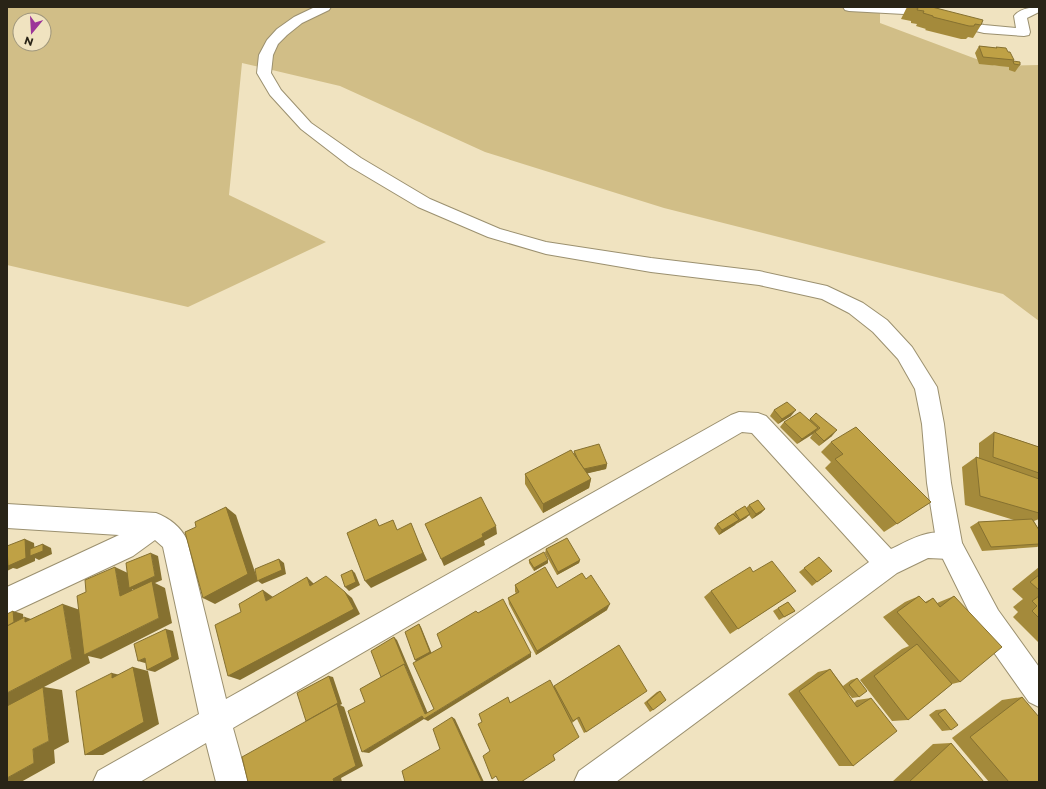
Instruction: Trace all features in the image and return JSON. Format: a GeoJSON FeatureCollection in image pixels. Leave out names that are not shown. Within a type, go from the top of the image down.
{"type":"FeatureCollection","features":[{"type":"Feature","properties":{"kind":"street"},"geometry":{"type":"LineString","coordinates":[[325,7],[298,20],[282,32],[272,43],[266,55],[264,73],[275,92],[306,126],[356,162],[424,203],[494,233],[546,248],[651,265],[759,278],[827,293],[856,308],[880,326],[905,353],[926,387],[933,424],[939,483],[950,546],[988,620],[1039,692]]}},
{"type":"Feature","properties":{"kind":"street"},"geometry":{"type":"LineString","coordinates":[[849,7],[904,10],[984,29],[1024,32],[1020,16],[1039,8]]}},
{"type":"Feature","properties":{"kind":"street"},"geometry":{"type":"LineString","coordinates":[[109,782],[739,422],[758,423],[888,564]]}},
{"type":"Feature","properties":{"kind":"street"},"geometry":{"type":"LineString","coordinates":[[7,516],[156,525],[174,540],[216,721],[232,782]]}},
{"type":"Feature","properties":{"kind":"street"},"geometry":{"type":"LineString","coordinates":[[7,601],[124,547],[156,525]]}},
{"type":"Feature","properties":{"kind":"street"},"geometry":{"type":"LineString","coordinates":[[590,782],[888,564],[926,544],[950,546]]}},
{"type":"Feature","properties":{"kind":"shaded area"},"geometry":{"type":"Polygon","coordinates":[[[7,7],[880,7],[880,23],[995,66],[1039,65],[1039,321],[1003,294],[664,208],[485,152],[340,86],[242,63],[229,195],[326,242],[188,307],[7,265],[7,7]]]}},
{"type":"Feature","properties":{"kind":"building"},"geometry":{"type":"Polygon","coordinates":[[[913,7],[932,7],[983,20],[981,25],[975,24],[974,26],[969,26],[933,17],[923,13],[924,11],[917,10],[918,8],[913,7]]]}},
{"type":"Feature","properties":{"kind":"building"},"geometry":{"type":"Polygon","coordinates":[[[979,46],[1006,48],[1014,60],[983,57],[979,46]]]}},
{"type":"Feature","properties":{"kind":"building"},"geometry":{"type":"Polygon","coordinates":[[[1013,61],[1020,62],[1020,65],[1014,64],[1013,61]]]}},
{"type":"Feature","properties":{"kind":"building"},"geometry":{"type":"Polygon","coordinates":[[[787,402],[796,410],[782,419],[774,410],[787,402]]]}},
{"type":"Feature","properties":{"kind":"building"},"geometry":{"type":"Polygon","coordinates":[[[800,412],[818,428],[802,439],[784,422],[800,412]]]}},
{"type":"Feature","properties":{"kind":"building"},"geometry":{"type":"Polygon","coordinates":[[[816,413],[837,430],[824,441],[815,432],[820,428],[810,419],[816,413]]]}},
{"type":"Feature","properties":{"kind":"building"},"geometry":{"type":"Polygon","coordinates":[[[856,427],[931,502],[897,524],[835,459],[843,454],[831,442],[856,427]]]}},
{"type":"Feature","properties":{"kind":"building"},"geometry":{"type":"Polygon","coordinates":[[[994,432],[1039,447],[1039,473],[993,457],[994,432]]]}},
{"type":"Feature","properties":{"kind":"building"},"geometry":{"type":"Polygon","coordinates":[[[599,444],[607,464],[584,469],[574,451],[599,444]]]}},
{"type":"Feature","properties":{"kind":"building"},"geometry":{"type":"Polygon","coordinates":[[[571,450],[591,479],[543,504],[525,474],[571,450]]]}},
{"type":"Feature","properties":{"kind":"building"},"geometry":{"type":"Polygon","coordinates":[[[976,457],[1039,479],[1039,513],[980,496],[976,457]]]}},
{"type":"Feature","properties":{"kind":"building"},"geometry":{"type":"Polygon","coordinates":[[[481,497],[496,526],[482,534],[483,537],[441,559],[425,524],[481,497]]]}},
{"type":"Feature","properties":{"kind":"building"},"geometry":{"type":"Polygon","coordinates":[[[758,500],[765,509],[756,514],[749,505],[758,500]]]}},
{"type":"Feature","properties":{"kind":"building"},"geometry":{"type":"Polygon","coordinates":[[[745,506],[750,514],[740,520],[735,512],[745,506]]]}},
{"type":"Feature","properties":{"kind":"building"},"geometry":{"type":"Polygon","coordinates":[[[226,507],[248,574],[203,598],[185,532],[196,527],[195,522],[226,507]]]}},
{"type":"Feature","properties":{"kind":"building"},"geometry":{"type":"Polygon","coordinates":[[[733,514],[739,520],[722,530],[717,524],[733,514]]]}},
{"type":"Feature","properties":{"kind":"building"},"geometry":{"type":"Polygon","coordinates":[[[376,519],[379,526],[393,520],[397,530],[411,523],[423,553],[365,581],[347,533],[376,519]]]}},
{"type":"Feature","properties":{"kind":"building"},"geometry":{"type":"Polygon","coordinates":[[[1032,519],[1039,530],[1039,544],[991,547],[978,522],[1032,519]]]}},
{"type":"Feature","properties":{"kind":"building"},"geometry":{"type":"Polygon","coordinates":[[[567,538],[580,560],[558,572],[546,549],[567,538]]]}},
{"type":"Feature","properties":{"kind":"building"},"geometry":{"type":"Polygon","coordinates":[[[25,539],[26,558],[8,566],[7,546],[25,539]]]}},
{"type":"Feature","properties":{"kind":"building"},"geometry":{"type":"Polygon","coordinates":[[[43,544],[43,551],[30,556],[30,549],[43,544]]]}},
{"type":"Feature","properties":{"kind":"building"},"geometry":{"type":"Polygon","coordinates":[[[544,552],[548,560],[534,568],[529,560],[544,552]]]}},
{"type":"Feature","properties":{"kind":"building"},"geometry":{"type":"Polygon","coordinates":[[[151,553],[155,576],[129,588],[126,563],[151,553]]]}},
{"type":"Feature","properties":{"kind":"building"},"geometry":{"type":"Polygon","coordinates":[[[819,557],[832,571],[817,582],[804,568],[819,557]]]}},
{"type":"Feature","properties":{"kind":"building"},"geometry":{"type":"Polygon","coordinates":[[[279,559],[282,570],[257,581],[255,569],[279,559]]]}},
{"type":"Feature","properties":{"kind":"building"},"geometry":{"type":"Polygon","coordinates":[[[772,561],[796,591],[738,629],[711,591],[750,567],[753,572],[772,561]]]}},
{"type":"Feature","properties":{"kind":"building"},"geometry":{"type":"Polygon","coordinates":[[[115,567],[120,596],[152,581],[159,618],[84,655],[77,596],[86,592],[85,580],[115,567]]]}},
{"type":"Feature","properties":{"kind":"building"},"geometry":{"type":"Polygon","coordinates":[[[545,567],[557,588],[582,573],[586,579],[591,575],[610,604],[537,651],[508,598],[519,592],[515,585],[545,567]]]}},
{"type":"Feature","properties":{"kind":"building"},"geometry":{"type":"Polygon","coordinates":[[[352,570],[356,582],[345,587],[341,575],[352,570]]]}},
{"type":"Feature","properties":{"kind":"building"},"geometry":{"type":"Polygon","coordinates":[[[1039,575],[1039,590],[1030,582],[1039,575]]]}},
{"type":"Feature","properties":{"kind":"building"},"geometry":{"type":"Polygon","coordinates":[[[326,576],[345,592],[354,609],[228,676],[215,625],[241,612],[239,604],[263,590],[266,601],[307,577],[310,586],[326,576]]]}},
{"type":"Feature","properties":{"kind":"building"},"geometry":{"type":"Polygon","coordinates":[[[919,596],[926,603],[933,598],[940,607],[954,596],[1002,647],[960,682],[897,612],[919,596]]]}},
{"type":"Feature","properties":{"kind":"building"},"geometry":{"type":"Polygon","coordinates":[[[1039,596],[1039,618],[1032,611],[1037,606],[1032,601],[1039,596]]]}},
{"type":"Feature","properties":{"kind":"building"},"geometry":{"type":"Polygon","coordinates":[[[503,599],[531,653],[424,719],[422,716],[362,752],[348,711],[365,702],[360,689],[404,664],[425,714],[434,709],[413,663],[442,647],[437,634],[476,611],[478,613],[503,599]]]}},
{"type":"Feature","properties":{"kind":"building"},"geometry":{"type":"Polygon","coordinates":[[[788,602],[795,611],[784,617],[778,608],[788,602]]]}},
{"type":"Feature","properties":{"kind":"building"},"geometry":{"type":"Polygon","coordinates":[[[63,604],[72,659],[7,693],[7,626],[25,617],[25,622],[63,604]]]}},
{"type":"Feature","properties":{"kind":"building"},"geometry":{"type":"Polygon","coordinates":[[[13,611],[14,622],[7,626],[7,614],[13,611]]]}},
{"type":"Feature","properties":{"kind":"building"},"geometry":{"type":"Polygon","coordinates":[[[419,624],[430,652],[415,660],[405,632],[419,624]]]}},
{"type":"Feature","properties":{"kind":"building"},"geometry":{"type":"Polygon","coordinates":[[[166,629],[172,657],[147,670],[145,658],[138,661],[134,644],[166,629]]]}},
{"type":"Feature","properties":{"kind":"building"},"geometry":{"type":"Polygon","coordinates":[[[394,637],[406,666],[404,664],[381,677],[371,651],[394,637]]]}},
{"type":"Feature","properties":{"kind":"building"},"geometry":{"type":"Polygon","coordinates":[[[917,644],[952,684],[908,720],[874,676],[917,644]]]}},
{"type":"Feature","properties":{"kind":"building"},"geometry":{"type":"Polygon","coordinates":[[[619,645],[647,691],[586,732],[579,717],[573,721],[554,686],[619,645]]]}},
{"type":"Feature","properties":{"kind":"building"},"geometry":{"type":"Polygon","coordinates":[[[133,667],[144,722],[85,755],[76,691],[112,673],[112,678],[133,667]]]}},
{"type":"Feature","properties":{"kind":"building"},"geometry":{"type":"Polygon","coordinates":[[[830,669],[857,707],[871,698],[897,731],[853,766],[799,691],[830,669]]]}},
{"type":"Feature","properties":{"kind":"building"},"geometry":{"type":"Polygon","coordinates":[[[329,676],[338,703],[306,721],[297,693],[329,676]]]}},
{"type":"Feature","properties":{"kind":"building"},"geometry":{"type":"Polygon","coordinates":[[[857,678],[867,691],[859,697],[849,685],[857,678]]]}},
{"type":"Feature","properties":{"kind":"building"},"geometry":{"type":"Polygon","coordinates":[[[550,680],[579,737],[553,755],[555,760],[521,782],[499,782],[496,776],[492,779],[483,756],[490,751],[478,724],[482,722],[479,714],[508,697],[510,703],[550,680]]]}},
{"type":"Feature","properties":{"kind":"building"},"geometry":{"type":"Polygon","coordinates":[[[43,687],[49,741],[33,749],[34,763],[7,778],[7,706],[43,687]]]}},
{"type":"Feature","properties":{"kind":"building"},"geometry":{"type":"Polygon","coordinates":[[[660,691],[666,700],[653,710],[647,702],[660,691]]]}},
{"type":"Feature","properties":{"kind":"building"},"geometry":{"type":"Polygon","coordinates":[[[1022,697],[1039,717],[1039,782],[1009,782],[970,737],[1022,697]]]}},
{"type":"Feature","properties":{"kind":"building"},"geometry":{"type":"Polygon","coordinates":[[[337,704],[356,766],[333,779],[334,782],[248,782],[242,757],[337,704]]]}},
{"type":"Feature","properties":{"kind":"building"},"geometry":{"type":"Polygon","coordinates":[[[945,709],[958,725],[951,730],[938,714],[945,709]]]}},
{"type":"Feature","properties":{"kind":"building"},"geometry":{"type":"Polygon","coordinates":[[[452,717],[482,782],[405,782],[402,771],[440,749],[433,729],[452,717]]]}},
{"type":"Feature","properties":{"kind":"building"},"geometry":{"type":"Polygon","coordinates":[[[951,743],[984,782],[909,782],[951,743]]]}}]}
